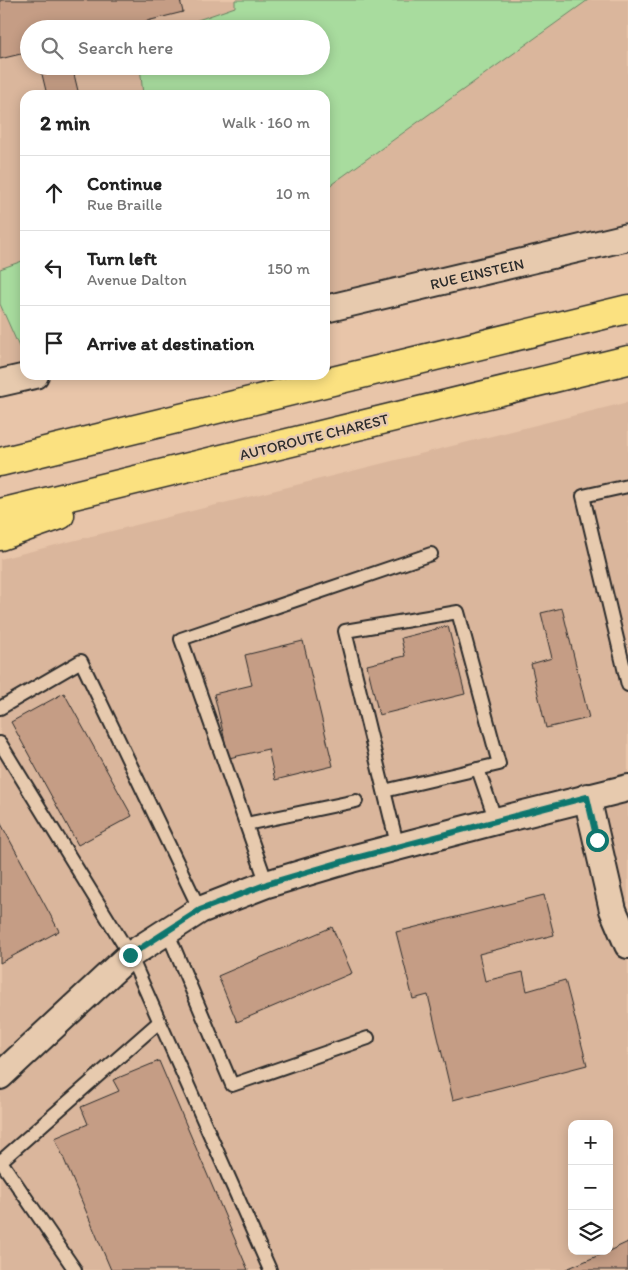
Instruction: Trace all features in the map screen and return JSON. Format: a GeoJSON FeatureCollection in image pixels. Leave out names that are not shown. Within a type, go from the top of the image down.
{"type":"FeatureCollection","features":[{"type":"Feature","properties":{"kind":"highway"},"geometry":{"type":"LineString","coordinates":[[2,461],[628,309]]}},
{"type":"Feature","properties":{"kind":"highway","name":"AUTOROUTE CHAREST"},"geometry":{"type":"LineString","coordinates":[[0,513],[628,360]]}},
{"type":"Feature","properties":{"kind":"highway"},"geometry":{"type":"LineString","coordinates":[[0,536],[193,467]]}},
{"type":"Feature","properties":{"kind":"street","name":"RUE EINSTEIN"},"geometry":{"type":"LineString","coordinates":[[330,308],[628,237]]}},
{"type":"Feature","properties":{"kind":"street"},"geometry":{"type":"LineString","coordinates":[[0,383],[20,378]]}},
{"type":"Feature","properties":{"kind":"street"},"geometry":{"type":"LineString","coordinates":[[3,1068],[130,955],[200,910],[267,884],[496,821],[628,788]]}},
{"type":"Feature","properties":{"kind":"street"},"geometry":{"type":"LineString","coordinates":[[587,797],[613,910],[628,945]]}},
{"type":"Feature","properties":{"kind":"lane"},"geometry":{"type":"LineString","coordinates":[[628,486],[583,496],[628,685]]}},
{"type":"Feature","properties":{"kind":"lane"},"geometry":{"type":"LineString","coordinates":[[267,884],[181,640],[431,554]]}},
{"type":"Feature","properties":{"kind":"lane"},"geometry":{"type":"LineString","coordinates":[[384,791],[499,764],[458,612],[345,632],[384,791],[398,848]]}},
{"type":"Feature","properties":{"kind":"lane"},"geometry":{"type":"LineString","coordinates":[[0,708],[81,661],[200,910]]}},
{"type":"Feature","properties":{"kind":"lane"},"geometry":{"type":"LineString","coordinates":[[0,743],[130,955],[270,1270]]}},
{"type":"Feature","properties":{"kind":"lane"},"geometry":{"type":"LineString","coordinates":[[478,769],[496,821]]}},
{"type":"Feature","properties":{"kind":"lane"},"geometry":{"type":"LineString","coordinates":[[246,824],[356,801]]}},
{"type":"Feature","properties":{"kind":"lane"},"geometry":{"type":"LineString","coordinates":[[167,931],[232,1085],[368,1038]]}},
{"type":"Feature","properties":{"kind":"lane"},"geometry":{"type":"LineString","coordinates":[[75,1270],[0,1161],[159,1022]]}},
{"type":"Feature","properties":{"kind":"shaded area"},"geometry":{"type":"Polygon","coordinates":[[[0,0],[628,0],[628,224],[330,294],[330,90],[20,90],[20,367],[0,372],[0,0]]]}},
{"type":"Feature","properties":{"kind":"shaded area"},"geometry":{"type":"Polygon","coordinates":[[[628,402],[628,1270],[0,1270],[0,559],[628,402]]]}},
{"type":"Feature","properties":{"kind":"green space"},"geometry":{"type":"Polygon","coordinates":[[[235,0],[588,0],[330,185],[330,90],[142,90],[141,75],[330,75],[330,20],[198,20],[235,7],[235,0]]]}},
{"type":"Feature","properties":{"kind":"green space"},"geometry":{"type":"Polygon","coordinates":[[[20,262],[20,349],[0,304],[0,269],[20,262]]]}},
{"type":"Feature","properties":{"kind":"building"},"geometry":{"type":"Polygon","coordinates":[[[0,0],[180,0],[183,12],[151,20],[20,20],[20,54],[0,59],[0,0]]]}},
{"type":"Feature","properties":{"kind":"building"},"geometry":{"type":"Polygon","coordinates":[[[42,75],[74,75],[78,90],[46,90],[42,75]]]}},
{"type":"Feature","properties":{"kind":"building"},"geometry":{"type":"Polygon","coordinates":[[[562,608],[589,718],[546,728],[531,664],[552,658],[541,613],[562,608]]]}},
{"type":"Feature","properties":{"kind":"building"},"geometry":{"type":"Polygon","coordinates":[[[448,626],[465,694],[379,715],[367,665],[405,656],[401,638],[448,626]]]}},
{"type":"Feature","properties":{"kind":"building"},"geometry":{"type":"Polygon","coordinates":[[[303,641],[333,766],[275,780],[268,749],[229,758],[214,694],[252,685],[245,655],[303,641]]]}},
{"type":"Feature","properties":{"kind":"building"},"geometry":{"type":"Polygon","coordinates":[[[64,693],[132,816],[78,845],[11,722],[64,693]]]}},
{"type":"Feature","properties":{"kind":"building"},"geometry":{"type":"Polygon","coordinates":[[[0,822],[59,931],[0,963],[0,822]]]}},
{"type":"Feature","properties":{"kind":"building"},"geometry":{"type":"Polygon","coordinates":[[[544,895],[554,935],[479,954],[485,981],[523,972],[527,991],[565,980],[587,1065],[453,1100],[428,995],[413,999],[396,932],[544,895]]]}},
{"type":"Feature","properties":{"kind":"building"},"geometry":{"type":"Polygon","coordinates":[[[332,927],[352,973],[237,1022],[218,976],[332,927]]]}},
{"type":"Feature","properties":{"kind":"building"},"geometry":{"type":"Polygon","coordinates":[[[159,1061],[248,1270],[111,1270],[55,1138],[88,1124],[81,1107],[119,1091],[113,1080],[159,1061]]]}},
{"type":"Feature","properties":{"kind":"building"},"geometry":{"type":"Polygon","coordinates":[[[628,1242],[628,1270],[564,1270],[600,1255],[613,1255],[613,1249],[628,1242]]]}},
{"type":"Feature","properties":{"kind":"route"},"geometry":{"type":"LineString","coordinates":[[130,955],[200,910],[267,884],[352,859],[587,797],[597,840]]}}]}
